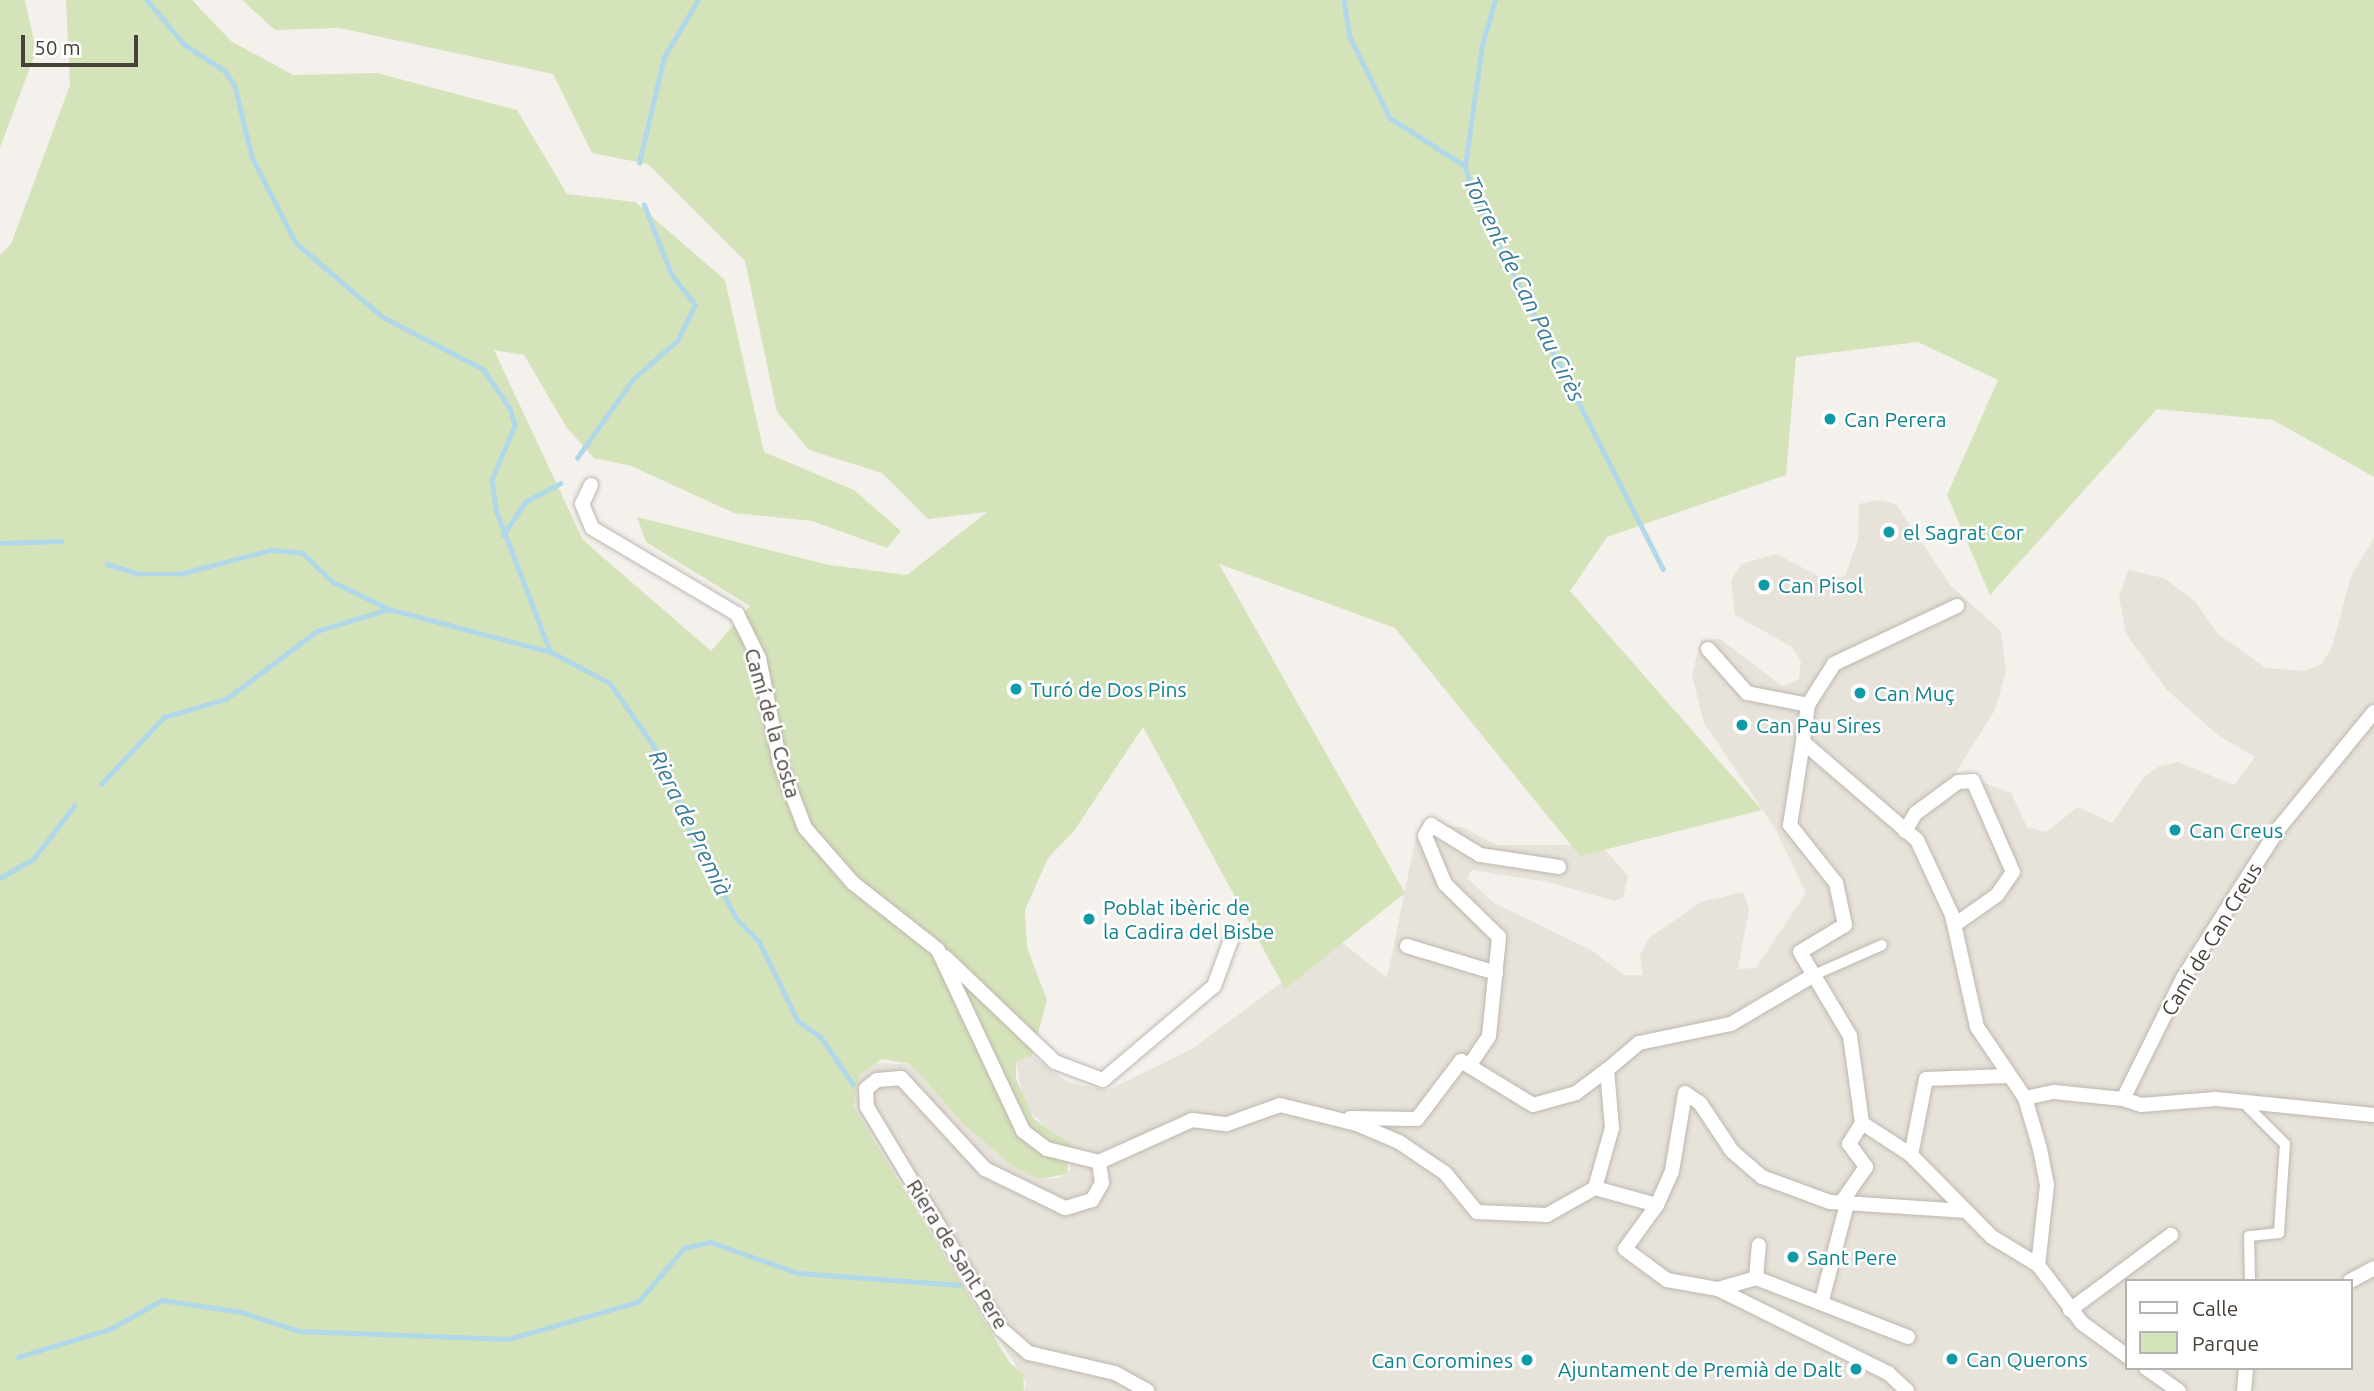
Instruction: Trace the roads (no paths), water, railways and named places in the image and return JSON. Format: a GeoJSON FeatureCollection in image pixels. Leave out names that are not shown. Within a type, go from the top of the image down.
{"type":"FeatureCollection","features":[{"type":"Feature","properties":{"kind":"street","name":"Camí de la Costa"},"geometry":{"type":"LineString","coordinates":[[592,485],[582,504],[592,528],[737,614],[759,658],[780,762],[805,828],[853,883],[938,950],[1055,1062],[1103,1080],[1214,986],[1231,940]]}},
{"type":"Feature","properties":{"kind":"street"},"geometry":{"type":"LineString","coordinates":[[1822,1300],[1844,1203],[1866,1167],[1849,1144],[1862,1123],[1850,1036],[1801,952],[1845,925],[1836,883],[1790,825],[1808,705],[1834,664],[1957,606]]}},
{"type":"Feature","properties":{"kind":"street"},"geometry":{"type":"LineString","coordinates":[[1708,649],[1747,693],[1808,705]]}},
{"type":"Feature","properties":{"kind":"street","name":"Camí de Can Creus"},"geometry":{"type":"LineString","coordinates":[[2123,1099],[2183,978],[2279,828],[2374,712]]}},
{"type":"Feature","properties":{"kind":"street"},"geometry":{"type":"LineString","coordinates":[[1803,742],[1917,840],[1956,924],[1977,1027],[2007,1076],[2025,1098],[2047,1185],[2038,1265]]}},
{"type":"Feature","properties":{"kind":"street"},"geometry":{"type":"LineString","coordinates":[[1905,831],[1916,813],[1947,789],[1973,781],[2013,872],[1997,895],[1956,924]]}},
{"type":"Feature","properties":{"kind":"street"},"geometry":{"type":"LineString","coordinates":[[1471,1063],[1489,1036],[1499,937],[1433,868],[1425,836],[1431,825],[1480,855],[1559,867]]}},
{"type":"Feature","properties":{"kind":"street"},"geometry":{"type":"LineString","coordinates":[[1332,1118],[1417,1119],[1461,1061],[1471,1063],[1533,1105],[1576,1093],[1639,1043],[1731,1024],[1814,975],[1882,945]]}},
{"type":"Feature","properties":{"kind":"street"},"geometry":{"type":"LineString","coordinates":[[1407,946],[1496,973]]}},
{"type":"Feature","properties":{"kind":"street","name":"Camí de la Costa"},"geometry":{"type":"LineString","coordinates":[[938,950],[1023,1130],[1047,1149],[1099,1162]]}},
{"type":"Feature","properties":{"kind":"street"},"geometry":{"type":"LineString","coordinates":[[1595,1188],[1612,1128],[1607,1070]]}},
{"type":"Feature","properties":{"kind":"street"},"geometry":{"type":"LineString","coordinates":[[1911,1155],[1926,1079],[2007,1076]]}},
{"type":"Feature","properties":{"kind":"street","name":"Riera de Sant Pere"},"geometry":{"type":"LineString","coordinates":[[1099,1162],[1102,1183],[1092,1200],[1065,1208],[1030,1195],[985,1169],[901,1078],[877,1080],[866,1089],[867,1107],[1001,1329],[1029,1353],[1115,1373],[1147,1391]]}},
{"type":"Feature","properties":{"kind":"street"},"geometry":{"type":"LineString","coordinates":[[1907,1391],[1888,1373],[1718,1289],[1667,1280],[1625,1249],[1657,1205],[1672,1171],[1685,1093],[1762,1177],[1844,1203],[1964,1211]]}},
{"type":"Feature","properties":{"kind":"street"},"geometry":{"type":"LineString","coordinates":[[2025,1098],[2054,1093],[2123,1099],[2141,1105],[2242,1101],[2374,1115]]}},
{"type":"Feature","properties":{"kind":"street"},"geometry":{"type":"LineString","coordinates":[[2242,1101],[2285,1143],[2279,1234],[2249,1236],[2250,1279]]}},
{"type":"Feature","properties":{"kind":"street"},"geometry":{"type":"LineString","coordinates":[[1099,1162],[1192,1120],[1227,1124],[1280,1105],[1332,1118],[1399,1142],[1445,1173],[1477,1212],[1547,1215],[1595,1188],[1657,1205]]}},
{"type":"Feature","properties":{"kind":"street"},"geometry":{"type":"LineString","coordinates":[[1862,1123],[1911,1155],[1964,1211],[2038,1265],[2070,1310],[2126,1355]]}},
{"type":"Feature","properties":{"kind":"street"},"geometry":{"type":"LineString","coordinates":[[2070,1310],[2120,1267],[2171,1235]]}},
{"type":"Feature","properties":{"kind":"street"},"geometry":{"type":"LineString","coordinates":[[1756,1278],[1759,1245]]}},
{"type":"Feature","properties":{"kind":"street"},"geometry":{"type":"LineString","coordinates":[[2353,1279],[2374,1268]]}},
{"type":"Feature","properties":{"kind":"street"},"geometry":{"type":"LineString","coordinates":[[1718,1289],[1756,1278],[1822,1300],[1908,1337]]}},
{"type":"Feature","properties":{"kind":"street"},"geometry":{"type":"LineString","coordinates":[[2149,1370],[2179,1391]]}},
{"type":"Feature","properties":{"kind":"street"},"geometry":{"type":"LineString","coordinates":[[2244,1391],[2246,1370]]}},
{"type":"Feature","properties":{"kind":"waterway"},"geometry":{"type":"LineString","coordinates":[[147,0],[185,45],[225,71],[235,86],[252,157],[296,243],[383,317],[483,369],[510,408],[515,426],[492,480],[496,510],[550,651]]}},
{"type":"Feature","properties":{"kind":"waterway"},"geometry":{"type":"LineString","coordinates":[[639,163],[664,57],[698,0]]}},
{"type":"Feature","properties":{"kind":"waterway","name":"Torrent de Can Pau Cirès"},"geometry":{"type":"LineString","coordinates":[[1344,0],[1350,37],[1390,118],[1465,166],[1474,196],[1663,569]]}},
{"type":"Feature","properties":{"kind":"waterway"},"geometry":{"type":"LineString","coordinates":[[1465,166],[1482,45],[1495,0]]}},
{"type":"Feature","properties":{"kind":"waterway"},"geometry":{"type":"LineString","coordinates":[[577,458],[633,379],[677,341],[695,305],[671,274],[644,205]]}},
{"type":"Feature","properties":{"kind":"waterway"},"geometry":{"type":"LineString","coordinates":[[503,535],[525,502],[560,483]]}},
{"type":"Feature","properties":{"kind":"waterway"},"geometry":{"type":"LineString","coordinates":[[0,543],[61,541]]}},
{"type":"Feature","properties":{"kind":"waterway","name":"Riera de Premià"},"geometry":{"type":"LineString","coordinates":[[107,564],[140,574],[179,574],[271,550],[303,553],[333,582],[389,609],[551,652],[610,683],[665,762],[690,831],[737,919],[759,941],[798,1021],[821,1037],[853,1084]]}},
{"type":"Feature","properties":{"kind":"waterway"},"geometry":{"type":"LineString","coordinates":[[101,784],[164,717],[226,699],[317,631],[389,609]]}},
{"type":"Feature","properties":{"kind":"waterway"},"geometry":{"type":"LineString","coordinates":[[0,878],[34,858],[74,806]]}},
{"type":"Feature","properties":{"kind":"waterway"},"geometry":{"type":"LineString","coordinates":[[18,1357],[110,1329],[162,1300],[241,1312],[299,1331],[508,1339],[638,1302],[684,1248],[710,1242],[798,1273],[960,1285]]}},
{"type":"Feature","properties":{"kind":"place","name":"Can Perera"},"geometry":{"type":"Point","coordinates":[1830,419]}},
{"type":"Feature","properties":{"kind":"place","name":"el Sagrat Cor"},"geometry":{"type":"Point","coordinates":[1889,532]}},
{"type":"Feature","properties":{"kind":"place","name":"Can Pisol"},"geometry":{"type":"Point","coordinates":[1764,585]}},
{"type":"Feature","properties":{"kind":"place","name":"Turó de Dos Pins"},"geometry":{"type":"Point","coordinates":[1016,689]}},
{"type":"Feature","properties":{"kind":"place","name":"Can Muç"},"geometry":{"type":"Point","coordinates":[1860,693]}},
{"type":"Feature","properties":{"kind":"place","name":"Can Pau Sires"},"geometry":{"type":"Point","coordinates":[1742,725]}},
{"type":"Feature","properties":{"kind":"place","name":"Can Creus"},"geometry":{"type":"Point","coordinates":[2175,830]}},
{"type":"Feature","properties":{"kind":"place","name":"Poblat ibèric de la Cadira del Bisbe"},"geometry":{"type":"Point","coordinates":[1089,919]}},
{"type":"Feature","properties":{"kind":"place","name":"Sant Pere"},"geometry":{"type":"Point","coordinates":[1793,1257]}},
{"type":"Feature","properties":{"kind":"place","name":"Can Querons"},"geometry":{"type":"Point","coordinates":[1952,1359]}},
{"type":"Feature","properties":{"kind":"place","name":"Can Coromines"},"geometry":{"type":"Point","coordinates":[1527,1360]}},
{"type":"Feature","properties":{"kind":"place","name":"Ajuntament de Premià de Dalt"},"geometry":{"type":"Point","coordinates":[1856,1369]}}]}
